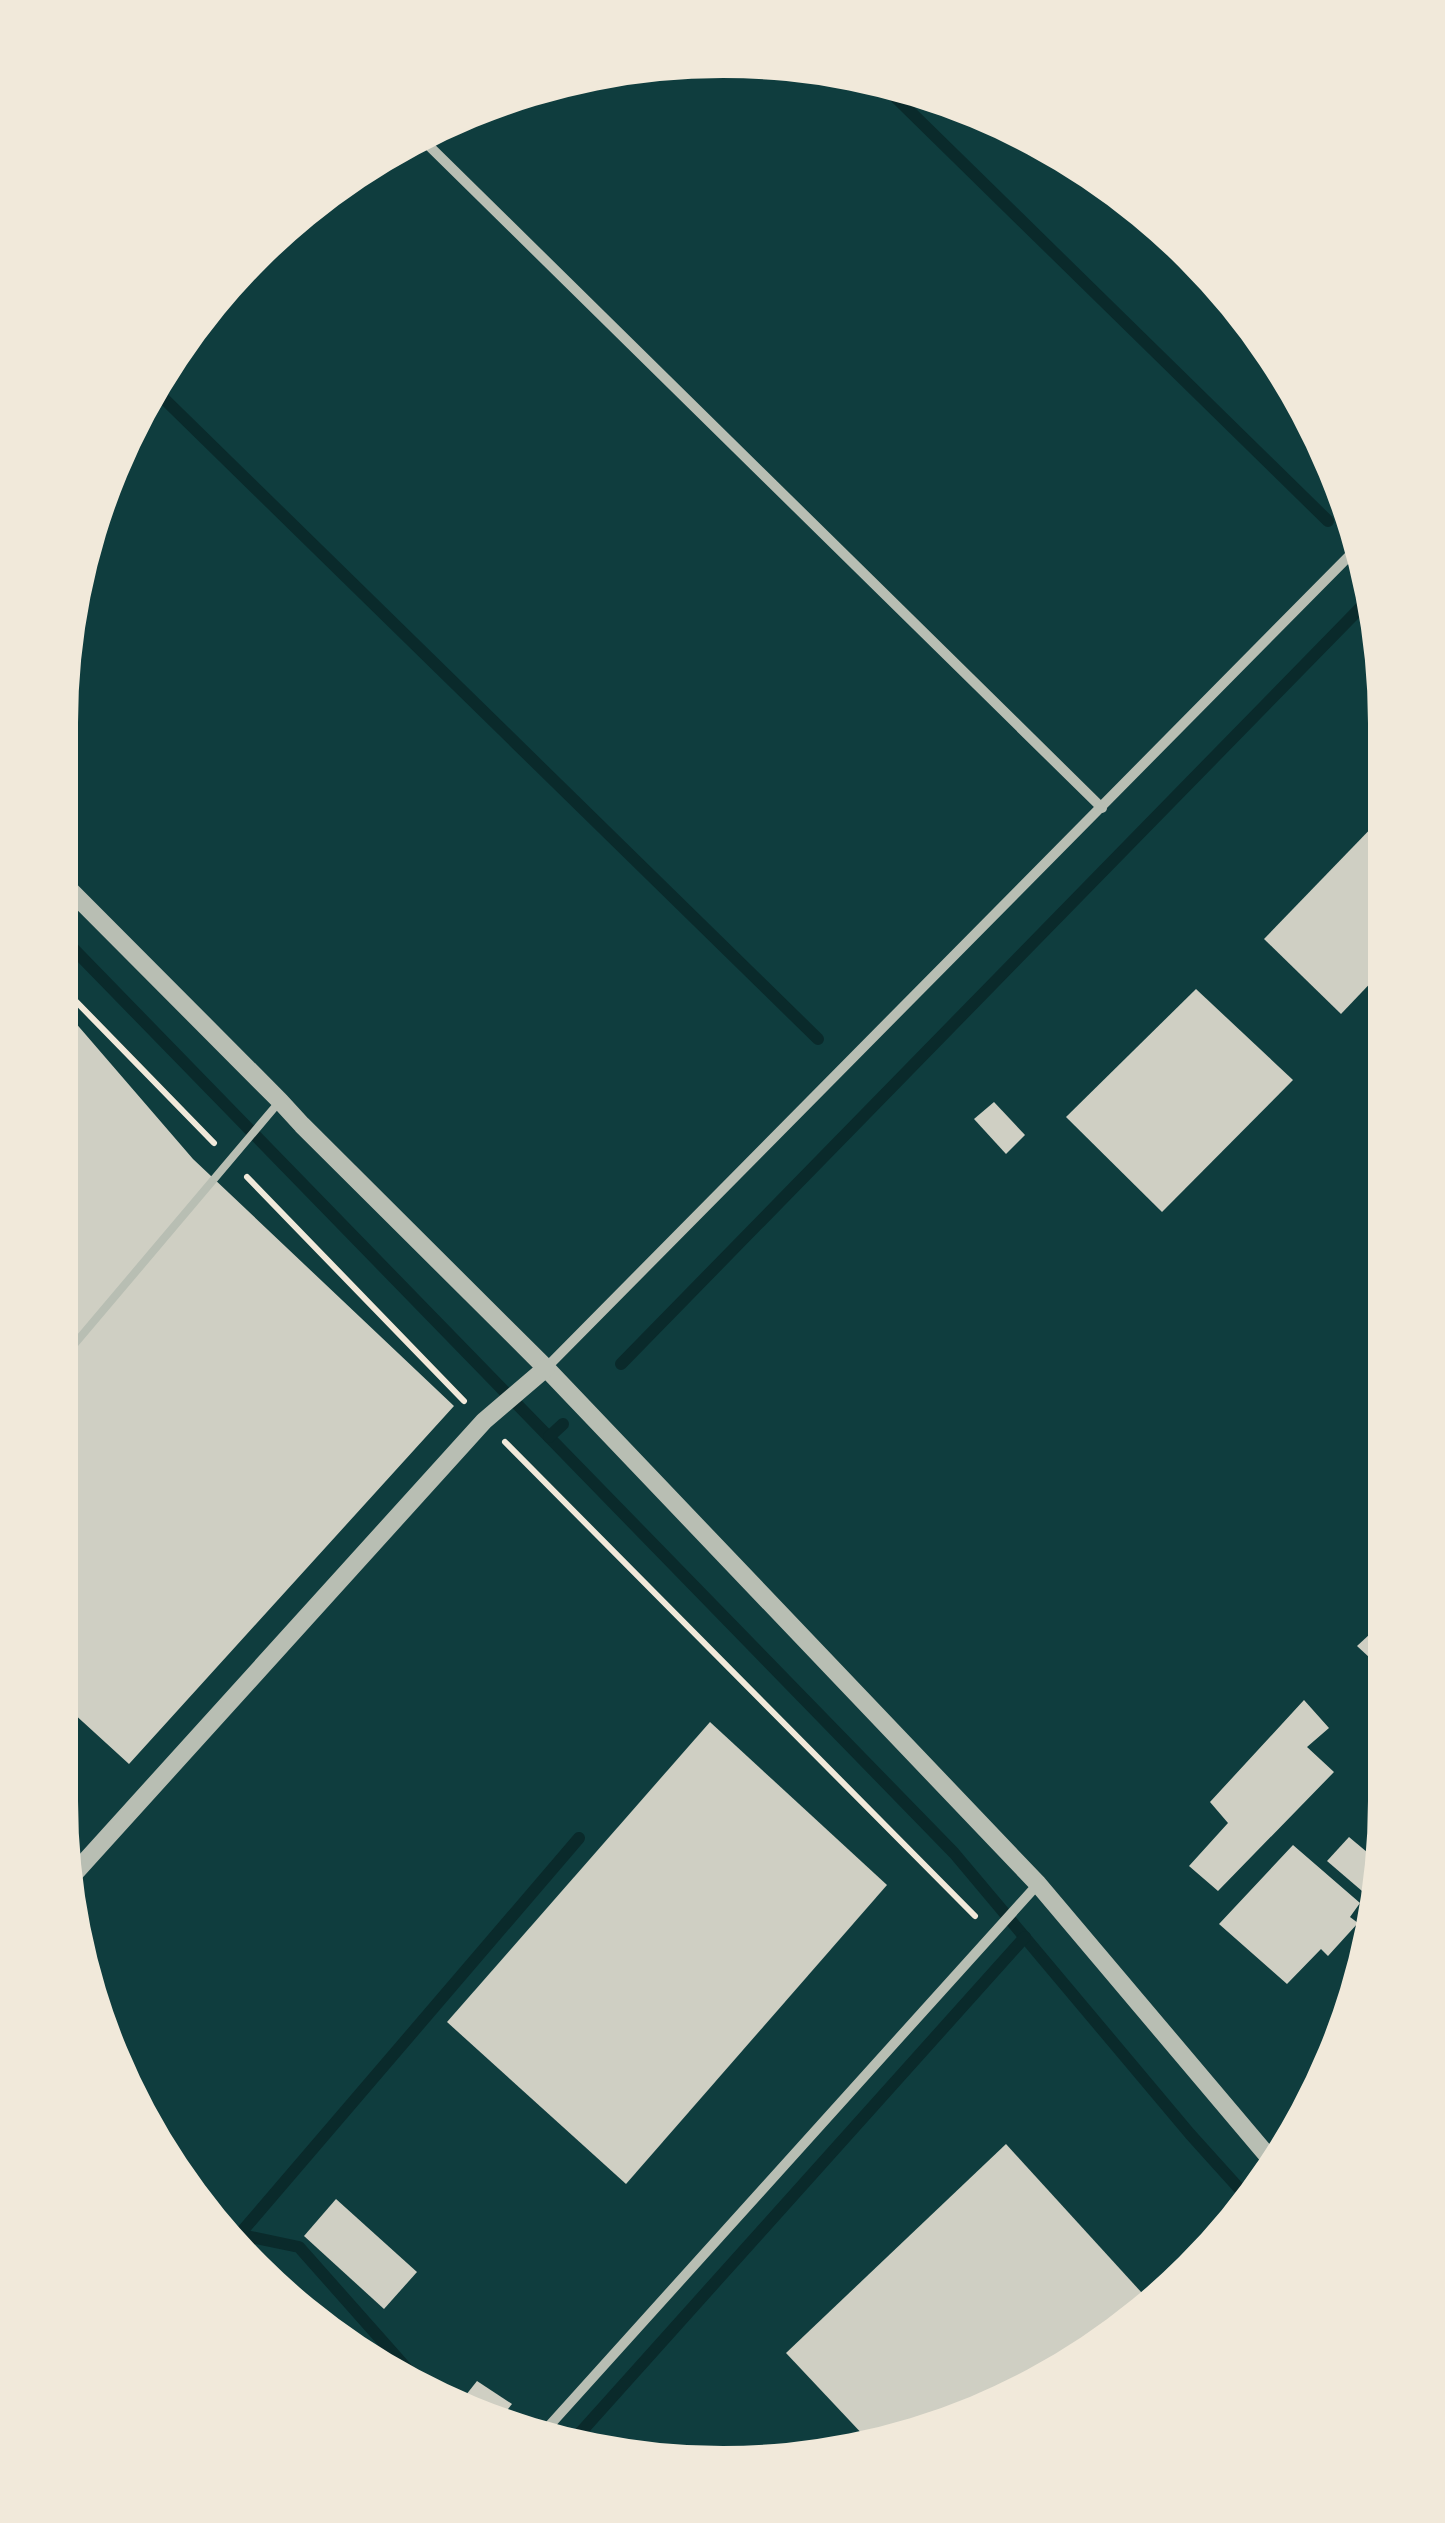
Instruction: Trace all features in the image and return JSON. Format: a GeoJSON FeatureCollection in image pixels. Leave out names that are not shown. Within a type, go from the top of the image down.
{"type":"FeatureCollection","features":[{"type":"Feature","properties":{"kind":"street"},"geometry":{"type":"LineString","coordinates":[[430,148],[1102,808]]}},
{"type":"Feature","properties":{"kind":"street"},"geometry":{"type":"LineString","coordinates":[[81,1866],[488,1417],[546,1368],[1346,558]]}},
{"type":"Feature","properties":{"kind":"street"},"geometry":{"type":"LineString","coordinates":[[78,898],[546,1368],[1038,1884],[1264,2151]]}},
{"type":"Feature","properties":{"kind":"street"},"geometry":{"type":"LineString","coordinates":[[552,2423],[1038,1884]]}},
{"type":"Feature","properties":{"kind":"lane"},"geometry":{"type":"LineString","coordinates":[[78,1339],[280,1100]]}},
{"type":"Feature","properties":{"kind":"path"},"geometry":{"type":"LineString","coordinates":[[78,1003],[225,1154]]}},
{"type":"Feature","properties":{"kind":"path"},"geometry":{"type":"LineString","coordinates":[[238,1168],[997,1931]]}},
{"type":"Feature","properties":{"kind":"building"},"geometry":{"type":"Polygon","coordinates":[[[1368,831],[1368,986],[1341,1014],[1264,939],[1368,831]]]}},
{"type":"Feature","properties":{"kind":"building"},"geometry":{"type":"Polygon","coordinates":[[[1196,989],[1293,1080],[1162,1212],[1066,1117],[1196,989]]]}},
{"type":"Feature","properties":{"kind":"building"},"geometry":{"type":"Polygon","coordinates":[[[78,1026],[193,1159],[454,1406],[129,1764],[78,1717],[78,1026]]]}},
{"type":"Feature","properties":{"kind":"building"},"geometry":{"type":"Polygon","coordinates":[[[994,1102],[1025,1135],[1006,1154],[974,1119],[994,1102]]]}},
{"type":"Feature","properties":{"kind":"building"},"geometry":{"type":"Polygon","coordinates":[[[1368,1636],[1368,1656],[1357,1646],[1368,1636]]]}},
{"type":"Feature","properties":{"kind":"building"},"geometry":{"type":"Polygon","coordinates":[[[1304,1700],[1329,1728],[1307,1747],[1334,1772],[1218,1891],[1189,1866],[1228,1823],[1210,1802],[1304,1700]]]}},
{"type":"Feature","properties":{"kind":"building"},"geometry":{"type":"Polygon","coordinates":[[[710,1722],[887,1885],[626,2184],[447,2022],[710,1722]]]}},
{"type":"Feature","properties":{"kind":"building"},"geometry":{"type":"Polygon","coordinates":[[[1349,1837],[1365,1851],[1361,1890],[1327,1861],[1349,1837]]]}},
{"type":"Feature","properties":{"kind":"building"},"geometry":{"type":"Polygon","coordinates":[[[1293,1845],[1359,1902],[1350,1917],[1356,1921],[1355,1926],[1328,1956],[1321,1949],[1287,1984],[1219,1924],[1293,1845]]]}},
{"type":"Feature","properties":{"kind":"building"},"geometry":{"type":"Polygon","coordinates":[[[1006,2144],[1140,2291],[1081,2337],[1008,2379],[930,2411],[859,2431],[786,2353],[1006,2144]]]}},
{"type":"Feature","properties":{"kind":"building"},"geometry":{"type":"Polygon","coordinates":[[[336,2199],[417,2272],[384,2309],[304,2236],[336,2199]]]}},
{"type":"Feature","properties":{"kind":"building"},"geometry":{"type":"Polygon","coordinates":[[[477,2381],[512,2404],[508,2408],[468,2392],[477,2381]]]}},
{"type":"Feature","properties":{"kind":"waterway"},"geometry":{"type":"LineString","coordinates":[[901,103],[1328,521]]}},
{"type":"Feature","properties":{"kind":"waterway"},"geometry":{"type":"LineString","coordinates":[[164,399],[818,1039]]}},
{"type":"Feature","properties":{"kind":"waterway"},"geometry":{"type":"LineString","coordinates":[[621,1364],[1357,611]]}},
{"type":"Feature","properties":{"kind":"waterway"},"geometry":{"type":"LineString","coordinates":[[78,953],[954,1853],[1238,2187]]}},
{"type":"Feature","properties":{"kind":"waterway"},"geometry":{"type":"LineString","coordinates":[[549,1437],[563,1424]]}},
{"type":"Feature","properties":{"kind":"waterway"},"geometry":{"type":"LineString","coordinates":[[242,2231],[579,1838]]}},
{"type":"Feature","properties":{"kind":"waterway"},"geometry":{"type":"LineString","coordinates":[[583,2430],[1025,1937]]}},
{"type":"Feature","properties":{"kind":"waterway"},"geometry":{"type":"LineString","coordinates":[[247,2236],[299,2247],[396,2357]]}}]}
